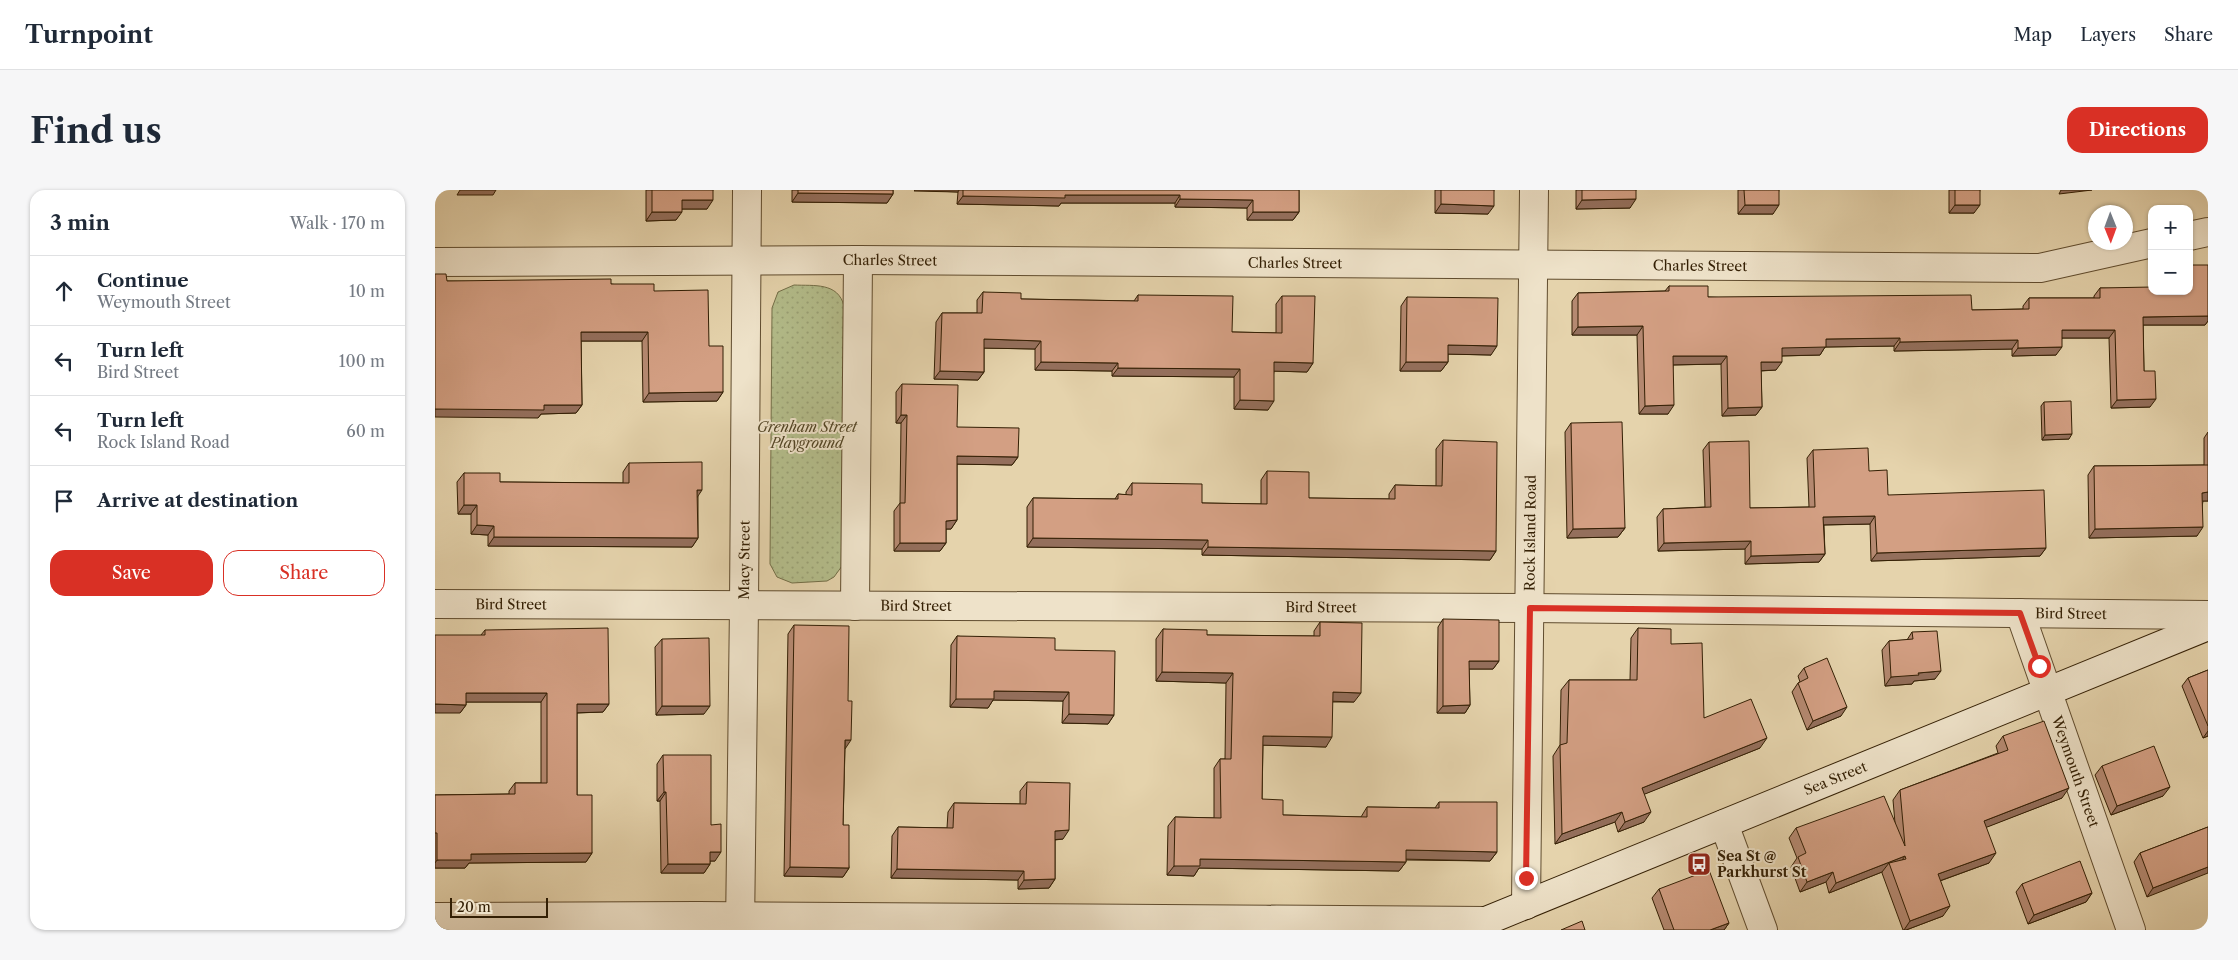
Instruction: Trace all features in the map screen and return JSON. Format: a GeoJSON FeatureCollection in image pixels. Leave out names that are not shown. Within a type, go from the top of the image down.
{"type":"FeatureCollection","features":[{"type":"Feature","properties":{"kind":"street","name":"Macy Street"},"geometry":{"type":"LineString","coordinates":[[739,923],[744,605],[747,190]]}},
{"type":"Feature","properties":{"kind":"street","name":"Rock Island Road"},"geometry":{"type":"LineString","coordinates":[[1526,905],[1534,190]]}},
{"type":"Feature","properties":{"kind":"street"},"geometry":{"type":"LineString","coordinates":[[2193,235],[2208,232]]}},
{"type":"Feature","properties":{"kind":"street","name":"Charles Street"},"geometry":{"type":"LineString","coordinates":[[435,262],[857,260],[2040,268],[2148,243]]}},
{"type":"Feature","properties":{"kind":"street"},"geometry":{"type":"LineString","coordinates":[[855,606],[857,260]]}},
{"type":"Feature","properties":{"kind":"street","name":"Bird Street"},"geometry":{"type":"LineString","coordinates":[[435,604],[1530,608],[2208,615]]}},
{"type":"Feature","properties":{"kind":"street","name":"Weymouth Street"},"geometry":{"type":"LineString","coordinates":[[2020,613],[2131,930]]}},
{"type":"Feature","properties":{"kind":"street","name":"Sea Street"},"geometry":{"type":"LineString","coordinates":[[1476,926],[2208,626]]}},
{"type":"Feature","properties":{"kind":"street"},"geometry":{"type":"LineString","coordinates":[[1724,824],[1763,930]]}},
{"type":"Feature","properties":{"kind":"street"},"geometry":{"type":"LineString","coordinates":[[435,917],[739,923],[1476,926]]}},
{"type":"Feature","properties":{"kind":"green space","name":"Grenham Street Playground"},"geometry":{"type":"Polygon","coordinates":[[[794,285],[831,289],[841,298],[844,306],[842,566],[834,577],[827,581],[792,583],[777,577],[770,564],[772,308],[778,292],[794,285]]]}},
{"type":"Feature","properties":{"kind":"building"},"geometry":{"type":"Polygon","coordinates":[[[652,190],[713,190],[713,200],[682,200],[682,212],[652,212],[652,190]]]}},
{"type":"Feature","properties":{"kind":"building"},"geometry":{"type":"Polygon","coordinates":[[[798,190],[893,190],[893,194],[798,193],[798,190]]]}},
{"type":"Feature","properties":{"kind":"building"},"geometry":{"type":"Polygon","coordinates":[[[963,190],[1299,190],[1299,212],[1253,212],[1253,200],[1180,199],[1180,195],[1065,195],[1065,198],[963,196],[963,190]]]}},
{"type":"Feature","properties":{"kind":"building"},"geometry":{"type":"Polygon","coordinates":[[[1441,190],[1494,190],[1494,206],[1441,204],[1441,190]]]}},
{"type":"Feature","properties":{"kind":"building"},"geometry":{"type":"Polygon","coordinates":[[[1582,190],[1636,190],[1636,199],[1582,200],[1582,190]]]}},
{"type":"Feature","properties":{"kind":"building"},"geometry":{"type":"Polygon","coordinates":[[[1744,190],[1779,190],[1779,205],[1745,205],[1744,190]]]}},
{"type":"Feature","properties":{"kind":"building"},"geometry":{"type":"Polygon","coordinates":[[[1955,190],[1980,190],[1980,205],[1955,205],[1955,190]]]}},
{"type":"Feature","properties":{"kind":"building"},"geometry":{"type":"Polygon","coordinates":[[[2193,265],[2208,265],[2208,316],[2143,317],[2144,371],[2155,371],[2156,399],[2117,400],[2115,330],[2062,330],[2062,347],[2018,348],[2018,340],[1900,342],[1900,338],[1826,339],[1826,347],[1782,348],[1782,362],[1761,362],[1762,407],[1728,408],[1727,356],[1673,356],[1674,405],[1645,406],[1643,326],[1578,327],[1578,293],[1669,291],[1669,286],[1708,286],[1708,297],[1971,295],[1972,310],[2029,309],[2029,298],[2100,298],[2100,288],[2148,287],[2148,295],[2193,295],[2193,265]]]}},
{"type":"Feature","properties":{"kind":"building"},"geometry":{"type":"Polygon","coordinates":[[[435,274],[446,274],[447,281],[611,279],[611,284],[654,284],[654,291],[708,290],[709,346],[723,346],[723,392],[649,393],[648,332],[581,332],[582,405],[544,405],[544,410],[435,409],[435,274]]]}},
{"type":"Feature","properties":{"kind":"building"},"geometry":{"type":"Polygon","coordinates":[[[983,292],[1021,293],[1021,299],[1138,301],[1138,295],[1233,296],[1232,332],[1282,333],[1282,296],[1315,296],[1313,363],[1274,362],[1274,401],[1240,400],[1240,369],[1118,368],[1118,363],[1041,362],[1041,341],[984,339],[984,372],[940,371],[942,313],[982,313],[983,292]]]}},
{"type":"Feature","properties":{"kind":"building"},"geometry":{"type":"Polygon","coordinates":[[[1407,297],[1498,298],[1497,346],[1448,345],[1448,362],[1406,362],[1407,297]]]}},
{"type":"Feature","properties":{"kind":"building"},"geometry":{"type":"Polygon","coordinates":[[[902,384],[958,385],[957,427],[1019,428],[1018,457],[957,456],[957,520],[946,521],[946,543],[900,543],[900,503],[905,503],[907,415],[901,415],[902,384]]]}},
{"type":"Feature","properties":{"kind":"building"},"geometry":{"type":"Polygon","coordinates":[[[2071,401],[2072,434],[2045,435],[2044,402],[2071,401]]]}},
{"type":"Feature","properties":{"kind":"building"},"geometry":{"type":"Polygon","coordinates":[[[1622,422],[1625,528],[1573,529],[1571,423],[1622,422]]]}},
{"type":"Feature","properties":{"kind":"building"},"geometry":{"type":"Polygon","coordinates":[[[1443,440],[1497,442],[1496,551],[1208,547],[1208,540],[1033,538],[1033,498],[1118,499],[1118,494],[1132,495],[1132,483],[1202,484],[1202,503],[1267,504],[1267,471],[1309,472],[1309,498],[1395,499],[1395,485],[1442,486],[1443,440]]]}},
{"type":"Feature","properties":{"kind":"building"},"geometry":{"type":"Polygon","coordinates":[[[1749,441],[1750,508],[1815,507],[1813,450],[1868,448],[1869,471],[1887,470],[1888,495],[2044,490],[2046,548],[1877,553],[1875,516],[1823,517],[1825,554],[1751,556],[1751,541],[1664,543],[1663,509],[1711,507],[1709,442],[1749,441]]]}},
{"type":"Feature","properties":{"kind":"building"},"geometry":{"type":"Polygon","coordinates":[[[702,462],[702,490],[697,490],[698,538],[494,537],[494,526],[477,525],[477,505],[464,505],[464,473],[500,473],[500,482],[629,483],[629,463],[702,462]]]}},
{"type":"Feature","properties":{"kind":"building"},"geometry":{"type":"Polygon","coordinates":[[[2208,465],[2208,492],[2202,493],[2203,527],[2095,529],[2094,466],[2208,465]]]}},
{"type":"Feature","properties":{"kind":"building"},"geometry":{"type":"Polygon","coordinates":[[[1443,619],[1499,620],[1499,661],[1469,661],[1470,705],[1443,706],[1443,619]]]}},
{"type":"Feature","properties":{"kind":"building"},"geometry":{"type":"Polygon","coordinates":[[[1320,622],[1362,623],[1361,693],[1333,692],[1332,737],[1263,736],[1262,799],[1283,800],[1283,815],[1367,817],[1367,807],[1439,808],[1439,802],[1497,802],[1497,852],[1406,850],[1406,862],[1200,859],[1200,866],[1174,866],[1175,817],[1221,818],[1220,759],[1231,759],[1233,673],[1162,672],[1163,629],[1207,630],[1207,635],[1320,636],[1320,622]]]}},
{"type":"Feature","properties":{"kind":"building"},"geometry":{"type":"Polygon","coordinates":[[[794,625],[849,626],[848,701],[852,701],[851,740],[845,740],[843,825],[849,825],[849,868],[790,867],[794,625]]]}},
{"type":"Feature","properties":{"kind":"building"},"geometry":{"type":"Polygon","coordinates":[[[608,628],[609,704],[577,704],[577,795],[592,795],[592,853],[471,854],[471,860],[437,860],[435,795],[515,794],[515,783],[547,783],[547,693],[466,693],[466,705],[435,704],[435,635],[485,635],[485,630],[608,628]]]}},
{"type":"Feature","properties":{"kind":"building"},"geometry":{"type":"Polygon","coordinates":[[[1638,628],[1671,629],[1671,644],[1702,643],[1704,718],[1751,699],[1767,738],[1642,788],[1651,812],[1625,822],[1622,812],[1562,834],[1560,745],[1567,743],[1569,680],[1637,680],[1638,628]]]}},
{"type":"Feature","properties":{"kind":"building"},"geometry":{"type":"Polygon","coordinates":[[[1937,631],[1941,671],[1891,677],[1889,641],[1913,639],[1912,632],[1937,631]]]}},
{"type":"Feature","properties":{"kind":"building"},"geometry":{"type":"Polygon","coordinates":[[[957,636],[1055,638],[1055,650],[1115,651],[1114,715],[1069,714],[1069,692],[994,691],[994,699],[956,699],[957,636]]]}},
{"type":"Feature","properties":{"kind":"building"},"geometry":{"type":"Polygon","coordinates":[[[709,638],[710,706],[662,706],[662,639],[709,638]]]}},
{"type":"Feature","properties":{"kind":"building"},"geometry":{"type":"Polygon","coordinates":[[[1827,658],[1847,707],[1813,721],[1798,683],[1808,678],[1804,668],[1827,658]]]}},
{"type":"Feature","properties":{"kind":"building"},"geometry":{"type":"Polygon","coordinates":[[[2208,670],[2208,726],[2188,678],[2208,670]]]}},
{"type":"Feature","properties":{"kind":"building"},"geometry":{"type":"Polygon","coordinates":[[[2044,721],[2069,788],[1984,821],[1996,853],[1938,874],[1950,906],[1910,921],[1889,863],[1906,859],[1905,856],[1836,883],[1833,872],[1807,882],[1798,857],[1806,853],[1796,828],[1884,796],[1905,846],[1900,790],[2008,750],[2003,736],[2044,721]]]}},
{"type":"Feature","properties":{"kind":"building"},"geometry":{"type":"Polygon","coordinates":[[[2154,746],[2170,787],[2117,806],[2102,766],[2154,746]]]}},
{"type":"Feature","properties":{"kind":"building"},"geometry":{"type":"Polygon","coordinates":[[[663,755],[711,755],[711,825],[721,824],[721,852],[710,852],[710,864],[668,864],[663,755]]]}},
{"type":"Feature","properties":{"kind":"building"},"geometry":{"type":"Polygon","coordinates":[[[1027,782],[1070,783],[1069,830],[1055,831],[1055,879],[1024,880],[1024,871],[897,869],[898,827],[953,828],[954,803],[1026,804],[1027,782]]]}},
{"type":"Feature","properties":{"kind":"building"},"geometry":{"type":"Polygon","coordinates":[[[2208,827],[2208,867],[2153,888],[2140,853],[2208,827]]]}},
{"type":"Feature","properties":{"kind":"building"},"geometry":{"type":"Polygon","coordinates":[[[2080,861],[2092,893],[2034,915],[2022,884],[2080,861]]]}},
{"type":"Feature","properties":{"kind":"building"},"geometry":{"type":"Polygon","coordinates":[[[1709,870],[1729,923],[1710,930],[1674,930],[1659,889],[1709,870]]]}},
{"type":"Feature","properties":{"kind":"building"},"geometry":{"type":"Polygon","coordinates":[[[1582,921],[1585,930],[1561,930],[1582,921]]]}},
{"type":"Feature","properties":{"kind":"place","name":"Sea St @ Parkhurst St"},"geometry":{"type":"Point","coordinates":[1699,864]}},
{"type":"Feature","properties":{"kind":"route"},"geometry":{"type":"LineString","coordinates":[[1526,878],[1530,608],[2020,613],[2039,666]]}}]}
